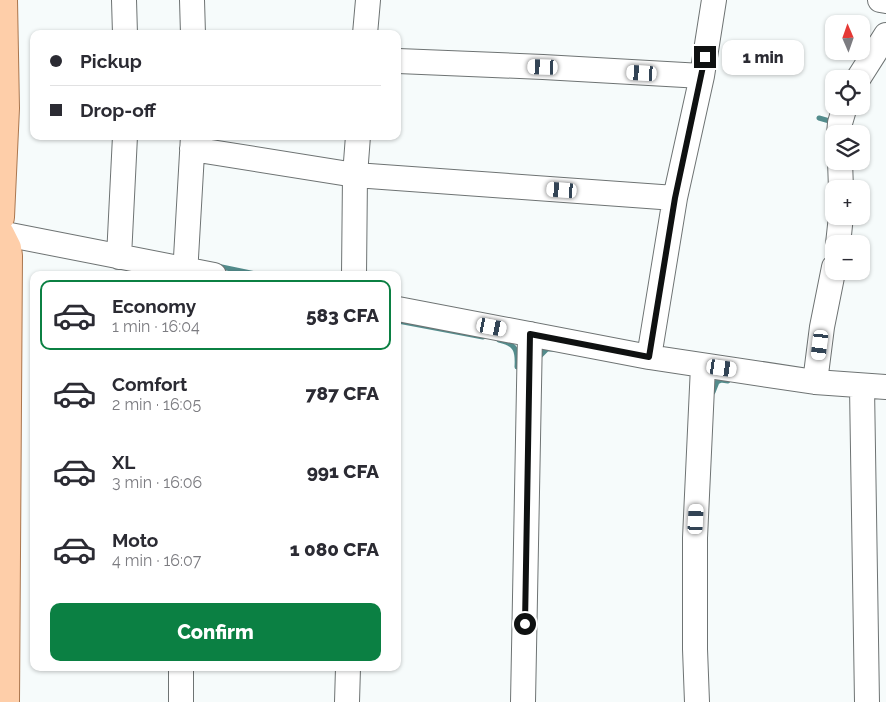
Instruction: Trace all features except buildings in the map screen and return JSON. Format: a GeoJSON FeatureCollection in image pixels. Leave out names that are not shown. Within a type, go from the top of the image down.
{"type":"FeatureCollection","features":[{"type":"Feature","properties":{"kind":"main road"},"geometry":{"type":"LineString","coordinates":[[0,217],[3,0]]}},
{"type":"Feature","properties":{"kind":"main road"},"geometry":{"type":"LineString","coordinates":[[0,234],[7,248],[8,256],[4,293],[5,702]]}},
{"type":"Feature","properties":{"kind":"street"},"geometry":{"type":"LineString","coordinates":[[124,0],[125,30]]}},
{"type":"Feature","properties":{"kind":"street"},"geometry":{"type":"LineString","coordinates":[[192,0],[193,30]]}},
{"type":"Feature","properties":{"kind":"street"},"geometry":{"type":"LineString","coordinates":[[365,30],[368,0]]}},
{"type":"Feature","properties":{"kind":"street"},"geometry":{"type":"LineString","coordinates":[[649,357],[675,198],[702,76],[714,0]]}},
{"type":"Feature","properties":{"kind":"street"},"geometry":{"type":"LineString","coordinates":[[880,0],[886,2]]}},
{"type":"Feature","properties":{"kind":"street"},"geometry":{"type":"LineString","coordinates":[[864,70],[886,34]]}},
{"type":"Feature","properties":{"kind":"street"},"geometry":{"type":"LineString","coordinates":[[401,62],[543,67],[702,76]]}},
{"type":"Feature","properties":{"kind":"street"},"geometry":{"type":"LineString","coordinates":[[119,257],[125,140]]}},
{"type":"Feature","properties":{"kind":"street"},"geometry":{"type":"LineString","coordinates":[[354,271],[355,175],[358,140]]}},
{"type":"Feature","properties":{"kind":"street"},"geometry":{"type":"LineString","coordinates":[[185,271],[192,142],[355,175],[675,198]]}},
{"type":"Feature","properties":{"kind":"street"},"geometry":{"type":"LineString","coordinates":[[0,234],[181,271]]}},
{"type":"Feature","properties":{"kind":"street"},"geometry":{"type":"LineString","coordinates":[[815,382],[824,310],[831,280]]}},
{"type":"Feature","properties":{"kind":"street"},"geometry":{"type":"LineString","coordinates":[[401,310],[703,366],[815,382],[886,387]]}},
{"type":"Feature","properties":{"kind":"street"},"geometry":{"type":"LineString","coordinates":[[523,702],[530,334]]}},
{"type":"Feature","properties":{"kind":"street"},"geometry":{"type":"LineString","coordinates":[[698,702],[695,649],[695,538],[703,366]]}},
{"type":"Feature","properties":{"kind":"street"},"geometry":{"type":"LineString","coordinates":[[862,386],[867,702]]}},
{"type":"Feature","properties":{"kind":"street"},"geometry":{"type":"LineString","coordinates":[[181,671],[181,702]]}},
{"type":"Feature","properties":{"kind":"street"},"geometry":{"type":"LineString","coordinates":[[347,702],[348,671]]}},
{"type":"Feature","properties":{"kind":"waterway"},"geometry":{"type":"LineString","coordinates":[[819,118],[833,122]]}},
{"type":"Feature","properties":{"kind":"waterway"},"geometry":{"type":"LineString","coordinates":[[217,266],[241,271]]}},
{"type":"Feature","properties":{"kind":"waterway"},"geometry":{"type":"LineString","coordinates":[[401,322],[483,337]]}},
{"type":"Feature","properties":{"kind":"waterway"},"geometry":{"type":"LineString","coordinates":[[499,340],[515,349],[517,367]]}},
{"type":"Feature","properties":{"kind":"waterway"},"geometry":{"type":"LineString","coordinates":[[538,358],[547,349],[553,349]]}},
{"type":"Feature","properties":{"kind":"waterway"},"geometry":{"type":"LineString","coordinates":[[713,392],[717,382],[721,380],[728,381]]}},
{"type":"Feature","properties":{"kind":"route"},"geometry":{"type":"LineString","coordinates":[[525,624],[530,334],[649,357],[675,198],[705,57]]}}]}
